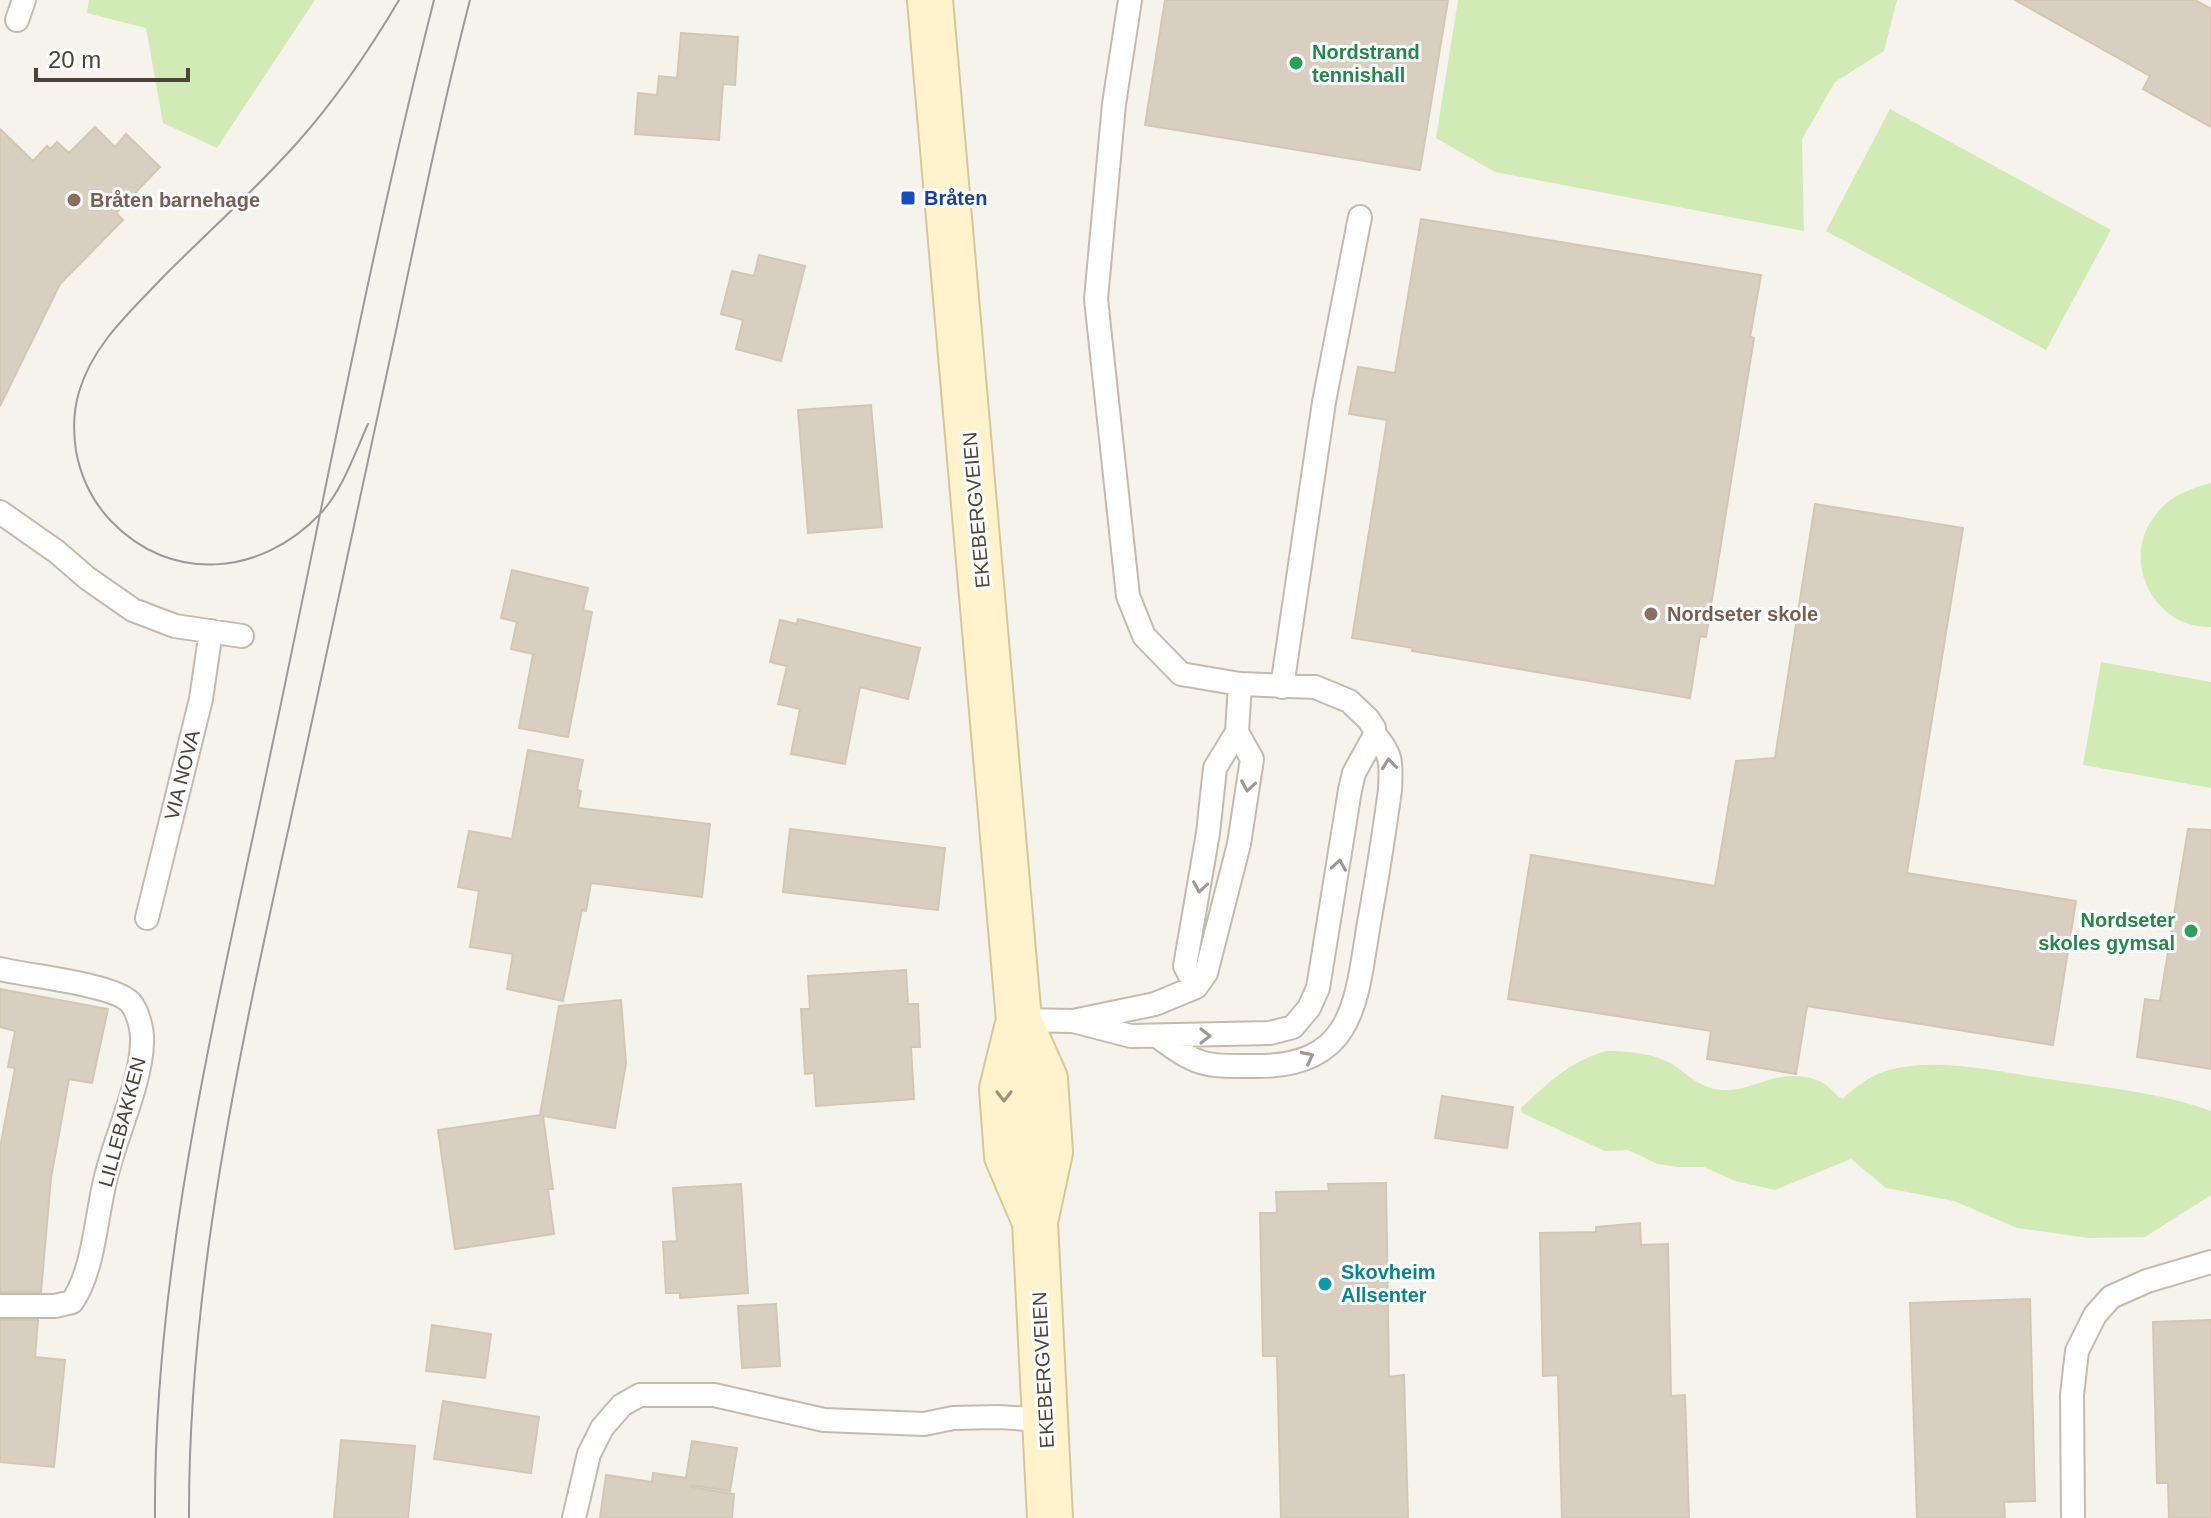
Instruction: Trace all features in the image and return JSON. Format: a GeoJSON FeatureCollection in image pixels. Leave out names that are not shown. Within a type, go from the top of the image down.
{"type":"FeatureCollection","features":[{"type":"Feature","properties":{"kind":"main road","name":"EKEBERGVEIEN"},"geometry":{"type":"LineString","coordinates":[[930,0],[1019,1020],[1045,1079],[1050,1152],[1035,1222],[1050,1518]]}},
{"type":"Feature","properties":{"kind":"lane"},"geometry":{"type":"LineString","coordinates":[[1130,0],[1114,104],[1096,299],[1128,596],[1144,636],[1181,674],[1240,684],[1315,687],[1349,701],[1368,719],[1392,760],[1361,985],[1343,1028],[1314,1056],[1284,1066],[1200,1064],[1157,1036]]}},
{"type":"Feature","properties":{"kind":"lane"},"geometry":{"type":"LineString","coordinates":[[1282,687],[1324,402],[1360,217]]}},
{"type":"Feature","properties":{"kind":"lane"},"geometry":{"type":"LineString","coordinates":[[0,512],[133,610],[175,626],[242,636]]}},
{"type":"Feature","properties":{"kind":"lane","name":"VIA NOVA"},"geometry":{"type":"LineString","coordinates":[[147,918],[201,699],[211,631]]}},
{"type":"Feature","properties":{"kind":"lane"},"geometry":{"type":"LineString","coordinates":[[1196,987],[1185,966],[1208,833],[1215,768],[1237,732],[1240,684]]}},
{"type":"Feature","properties":{"kind":"lane"},"geometry":{"type":"LineString","coordinates":[[1019,1020],[1073,1021],[1155,1004],[1196,987],[1211,959],[1239,844],[1252,759],[1237,732]]}},
{"type":"Feature","properties":{"kind":"lane"},"geometry":{"type":"LineString","coordinates":[[1073,1021],[1131,1036],[1270,1033],[1293,1027],[1309,1008],[1318,988],[1354,773],[1375,735]]}},
{"type":"Feature","properties":{"kind":"lane","name":"LILLEBAKKEN"},"geometry":{"type":"LineString","coordinates":[[0,969],[105,990],[130,1002],[141,1028],[142,1044],[138,1072],[106,1175],[78,1294],[72,1302],[55,1306],[0,1306]]}},
{"type":"Feature","properties":{"kind":"lane"},"geometry":{"type":"LineString","coordinates":[[2073,1518],[2072,1395],[2077,1351],[2095,1315],[2111,1297],[2147,1281],[2211,1262]]}},
{"type":"Feature","properties":{"kind":"lane"},"geometry":{"type":"LineString","coordinates":[[574,1518],[589,1454],[602,1428],[622,1405],[640,1395],[714,1395],[824,1420],[924,1424],[953,1418],[1046,1420]]}},
{"type":"Feature","properties":{"kind":"green space"},"geometry":{"type":"Polygon","coordinates":[[[89,0],[315,0],[217,148],[163,123],[146,28],[87,13],[89,0]]]}},
{"type":"Feature","properties":{"kind":"green space"},"geometry":{"type":"Polygon","coordinates":[[[1458,0],[1897,0],[1884,51],[1835,82],[1802,139],[1804,231],[1495,172],[1436,138],[1458,0]]]}},
{"type":"Feature","properties":{"kind":"green space"},"geometry":{"type":"Polygon","coordinates":[[[1890,109],[2111,230],[2046,350],[1826,231],[1890,109]]]}},
{"type":"Feature","properties":{"kind":"green space"},"geometry":{"type":"Polygon","coordinates":[[[2211,483],[2211,627],[2191,625],[2159,605],[2142,572],[2141,553],[2144,535],[2166,504],[2194,488],[2211,483]]]}},
{"type":"Feature","properties":{"kind":"green space"},"geometry":{"type":"Polygon","coordinates":[[[2101,662],[2211,682],[2211,788],[2083,765],[2101,662]]]}},
{"type":"Feature","properties":{"kind":"green space"},"geometry":{"type":"Polygon","coordinates":[[[1606,1051],[1657,1057],[1715,1089],[1739,1089],[1775,1078],[1802,1076],[1821,1081],[1842,1099],[1882,1072],[1908,1066],[1948,1065],[2171,1099],[2211,1111],[2211,1195],[2145,1237],[2089,1238],[2017,1228],[1954,1201],[1886,1188],[1851,1159],[1775,1190],[1735,1181],[1704,1167],[1658,1164],[1628,1150],[1605,1151],[1522,1113],[1521,1108],[1560,1074],[1606,1051]]]}},
{"type":"Feature","properties":{"kind":"building","name":"Nordstrand tennishall"},"geometry":{"type":"Polygon","coordinates":[[[1165,0],[1448,0],[1420,170],[1145,125],[1165,0]]]}},
{"type":"Feature","properties":{"kind":"building"},"geometry":{"type":"Polygon","coordinates":[[[2015,0],[2195,0],[2211,9],[2211,127],[2143,89],[2150,76],[2015,0]]]}},
{"type":"Feature","properties":{"kind":"building"},"geometry":{"type":"Polygon","coordinates":[[[681,33],[738,37],[735,85],[723,84],[719,140],[635,134],[638,93],[657,95],[659,76],[677,78],[681,33]]]}},
{"type":"Feature","properties":{"kind":"building"},"geometry":{"type":"Polygon","coordinates":[[[95,127],[115,147],[126,134],[160,167],[116,213],[123,220],[60,284],[0,406],[0,129],[33,161],[47,146],[50,149],[57,142],[69,153],[95,127]]]}},
{"type":"Feature","properties":{"kind":"building"},"geometry":{"type":"Polygon","coordinates":[[[1421,219],[1761,275],[1750,337],[1754,338],[1706,637],[1700,636],[1690,698],[1352,638],[1387,420],[1349,414],[1358,367],[1395,373],[1421,219]]]}},
{"type":"Feature","properties":{"kind":"building"},"geometry":{"type":"Polygon","coordinates":[[[759,255],[805,266],[781,361],[736,349],[743,320],[721,314],[732,271],[754,276],[759,255]]]}},
{"type":"Feature","properties":{"kind":"building"},"geometry":{"type":"Polygon","coordinates":[[[871,405],[882,527],[808,533],[798,410],[871,405]]]}},
{"type":"Feature","properties":{"kind":"building"},"geometry":{"type":"Polygon","coordinates":[[[1815,504],[1963,528],[1907,873],[2076,901],[2053,1045],[1807,1006],[1796,1074],[1707,1059],[1711,1031],[1508,999],[1531,855],[1715,886],[1736,761],[1775,758],[1815,504]]]}},
{"type":"Feature","properties":{"kind":"building"},"geometry":{"type":"Polygon","coordinates":[[[512,570],[588,588],[583,610],[592,612],[568,737],[519,728],[533,654],[511,649],[517,622],[501,618],[512,570]]]}},
{"type":"Feature","properties":{"kind":"building"},"geometry":{"type":"Polygon","coordinates":[[[798,619],[920,648],[908,699],[860,687],[845,764],[791,754],[800,709],[778,704],[787,666],[770,662],[780,620],[797,624],[798,619]]]}},
{"type":"Feature","properties":{"kind":"building"},"geometry":{"type":"Polygon","coordinates":[[[528,750],[583,760],[577,790],[581,791],[578,808],[710,824],[702,897],[591,883],[586,911],[582,910],[563,1001],[507,989],[513,954],[470,947],[479,891],[458,887],[469,831],[512,839],[528,750]]]}},
{"type":"Feature","properties":{"kind":"building"},"geometry":{"type":"Polygon","coordinates":[[[790,829],[945,848],[938,910],[783,892],[790,829]]]}},
{"type":"Feature","properties":{"kind":"building","name":"Nordseter skoles gymsal"},"geometry":{"type":"Polygon","coordinates":[[[2188,829],[2211,830],[2211,1069],[2137,1057],[2145,999],[2160,1001],[2188,829]]]}},
{"type":"Feature","properties":{"kind":"building"},"geometry":{"type":"Polygon","coordinates":[[[906,970],[908,1004],[918,1004],[920,1047],[911,1047],[914,1099],[816,1106],[814,1073],[805,1074],[801,1009],[810,1009],[808,976],[906,970]]]}},
{"type":"Feature","properties":{"kind":"building"},"geometry":{"type":"Polygon","coordinates":[[[0,989],[108,1009],[92,1083],[69,1079],[51,1178],[41,1292],[0,1292],[0,1148],[15,1068],[8,1067],[15,1031],[0,1027],[0,989]]]}},
{"type":"Feature","properties":{"kind":"building"},"geometry":{"type":"Polygon","coordinates":[[[621,1000],[626,1063],[615,1128],[543,1116],[553,1189],[548,1189],[554,1234],[455,1249],[438,1130],[540,1115],[559,1006],[621,1000]]]}},
{"type":"Feature","properties":{"kind":"building"},"geometry":{"type":"Polygon","coordinates":[[[1442,1096],[1513,1107],[1507,1148],[1435,1138],[1442,1096]]]}},
{"type":"Feature","properties":{"kind":"building","name":"Skovheim Allsenter"},"geometry":{"type":"Polygon","coordinates":[[[1386,1183],[1389,1377],[1404,1375],[1408,1518],[1281,1518],[1277,1356],[1263,1356],[1260,1213],[1277,1213],[1276,1192],[1329,1191],[1328,1184],[1386,1183]]]}},
{"type":"Feature","properties":{"kind":"building"},"geometry":{"type":"Polygon","coordinates":[[[741,1184],[748,1293],[680,1298],[680,1293],[666,1293],[663,1242],[677,1241],[673,1188],[741,1184]]]}},
{"type":"Feature","properties":{"kind":"building"},"geometry":{"type":"Polygon","coordinates":[[[1640,1223],[1641,1245],[1668,1244],[1671,1396],[1685,1395],[1689,1518],[1562,1518],[1558,1375],[1543,1376],[1540,1233],[1596,1232],[1596,1227],[1640,1223]]]}},
{"type":"Feature","properties":{"kind":"building"},"geometry":{"type":"Polygon","coordinates":[[[2030,1299],[2035,1501],[2004,1502],[2005,1518],[1917,1518],[1910,1303],[2030,1299]]]}},
{"type":"Feature","properties":{"kind":"building"},"geometry":{"type":"Polygon","coordinates":[[[776,1304],[780,1366],[742,1368],[738,1306],[776,1304]]]}},
{"type":"Feature","properties":{"kind":"building"},"geometry":{"type":"Polygon","coordinates":[[[0,1320],[38,1320],[35,1357],[65,1360],[54,1467],[0,1462],[0,1320]]]}},
{"type":"Feature","properties":{"kind":"building"},"geometry":{"type":"Polygon","coordinates":[[[2211,1320],[2211,1518],[2169,1518],[2168,1483],[2157,1483],[2153,1322],[2211,1320]]]}},
{"type":"Feature","properties":{"kind":"building"},"geometry":{"type":"Polygon","coordinates":[[[432,1325],[491,1334],[485,1378],[426,1371],[432,1325]]]}},
{"type":"Feature","properties":{"kind":"building"},"geometry":{"type":"Polygon","coordinates":[[[443,1401],[539,1417],[531,1473],[434,1459],[443,1401]]]}},
{"type":"Feature","properties":{"kind":"building"},"geometry":{"type":"Polygon","coordinates":[[[341,1440],[415,1446],[408,1518],[334,1518],[341,1440]]]}},
{"type":"Feature","properties":{"kind":"building"},"geometry":{"type":"Polygon","coordinates":[[[692,1441],[737,1448],[730,1491],[691,1487],[734,1494],[732,1518],[600,1518],[606,1475],[652,1482],[653,1473],[686,1478],[692,1441]]]}},
{"type":"Feature","properties":{"kind":"tram line"},"geometry":{"type":"LineString","coordinates":[[368,424],[341,483],[320,514],[297,535],[271,550],[244,560],[216,564],[188,563],[161,555],[135,541],[111,521],[84,480],[74,429],[79,392],[103,343],[126,315],[297,143],[351,74],[399,0]]}},
{"type":"Feature","properties":{"kind":"tram line"},"geometry":{"type":"LineString","coordinates":[[155,1518],[157,1422],[165,1325],[193,1132],[369,281],[434,0]]}},
{"type":"Feature","properties":{"kind":"tram line"},"geometry":{"type":"LineString","coordinates":[[189,1518],[192,1417],[200,1317],[229,1116],[432,163],[470,0]]}},
{"type":"Feature","properties":{"kind":"place","name":"Nordstrand tennishall"},"geometry":{"type":"Point","coordinates":[1296,63]}},
{"type":"Feature","properties":{"kind":"place","name":"Bråten"},"geometry":{"type":"Point","coordinates":[908,198]}},
{"type":"Feature","properties":{"kind":"place","name":"Bråten barnehage"},"geometry":{"type":"Point","coordinates":[74,200]}},
{"type":"Feature","properties":{"kind":"place","name":"Nordseter skole"},"geometry":{"type":"Point","coordinates":[1651,614]}},
{"type":"Feature","properties":{"kind":"place","name":"Nordseter skoles gymsal"},"geometry":{"type":"Point","coordinates":[2191,931]}},
{"type":"Feature","properties":{"kind":"place","name":"Skovheim Allsenter"},"geometry":{"type":"Point","coordinates":[1325,1284]}}]}
